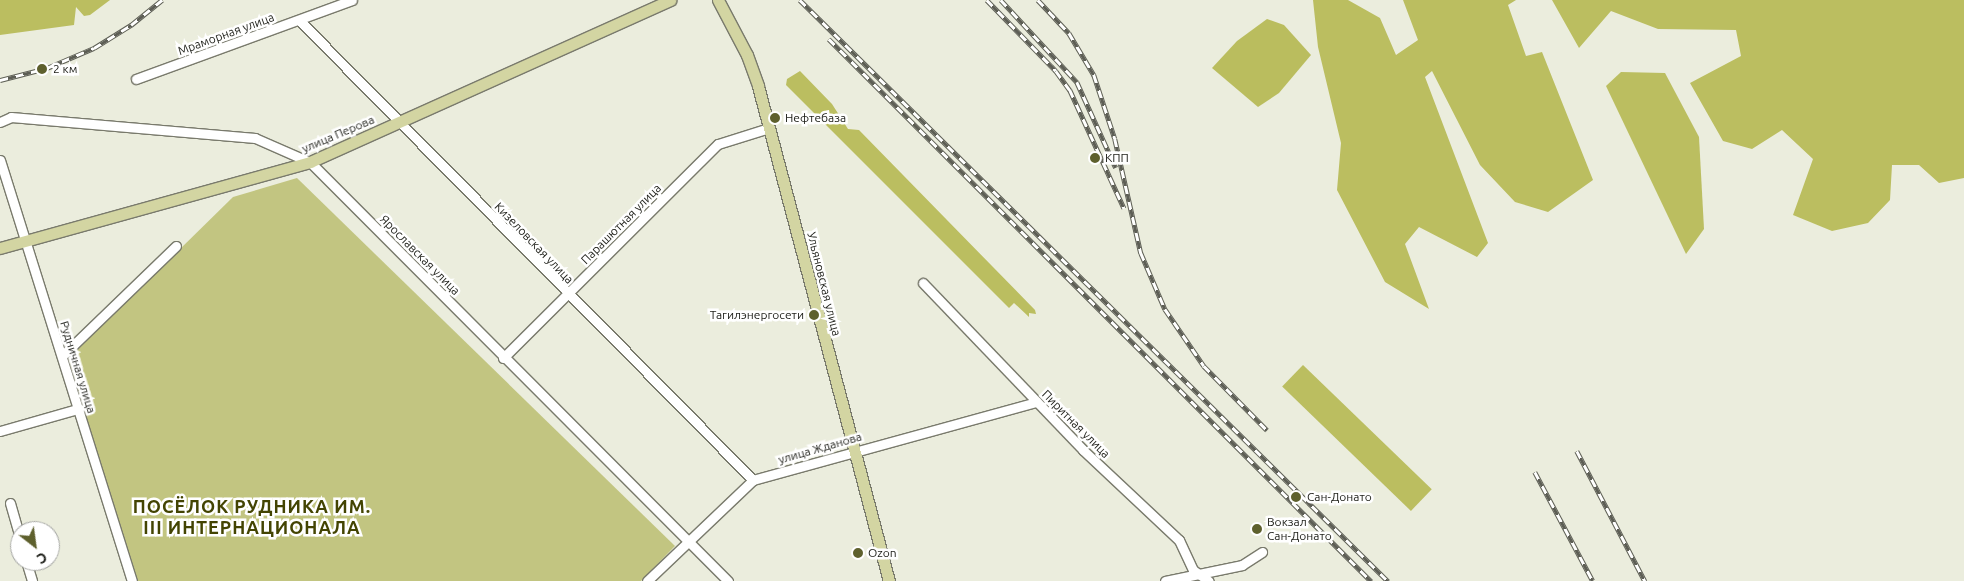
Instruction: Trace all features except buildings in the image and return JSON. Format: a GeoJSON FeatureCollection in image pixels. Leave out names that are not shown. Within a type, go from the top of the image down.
{"type":"FeatureCollection","features":[{"type":"Feature","properties":{"kind":"main road","name":"улица Перова"},"geometry":{"type":"LineString","coordinates":[[0,248],[310,162],[670,0]]}},
{"type":"Feature","properties":{"kind":"main road","name":"Ульяновская улица"},"geometry":{"type":"LineString","coordinates":[[718,0],[751,63],[889,581]]}},
{"type":"Feature","properties":{"kind":"street","name":"Мраморная улица"},"geometry":{"type":"LineString","coordinates":[[136,79],[352,0]]}},
{"type":"Feature","properties":{"kind":"street","name":"Кизеловская улица"},"geometry":{"type":"LineString","coordinates":[[300,20],[568,295],[753,480]]}},
{"type":"Feature","properties":{"kind":"street","name":"Ярославская улица"},"geometry":{"type":"LineString","coordinates":[[0,122],[11,117],[255,138],[310,162],[503,358],[728,581]]}},
{"type":"Feature","properties":{"kind":"street","name":"Парашютная улица"},"geometry":{"type":"LineString","coordinates":[[503,358],[718,144],[769,128]]}},
{"type":"Feature","properties":{"kind":"street","name":"Рудничная улица"},"geometry":{"type":"LineString","coordinates":[[0,160],[24,242],[63,355],[77,409],[132,581]]}},
{"type":"Feature","properties":{"kind":"street"},"geometry":{"type":"LineString","coordinates":[[63,355],[176,246]]}},
{"type":"Feature","properties":{"kind":"street","name":"Пиритная улица"},"geometry":{"type":"LineString","coordinates":[[923,283],[1036,402],[1179,540],[1196,573]]}},
{"type":"Feature","properties":{"kind":"street","name":"улица Жданова"},"geometry":{"type":"LineString","coordinates":[[646,581],[753,480],[853,450],[1036,402]]}},
{"type":"Feature","properties":{"kind":"street"},"geometry":{"type":"LineString","coordinates":[[0,431],[77,409]]}},
{"type":"Feature","properties":{"kind":"street"},"geometry":{"type":"LineString","coordinates":[[10,503],[15,521]]}},
{"type":"Feature","properties":{"kind":"street"},"geometry":{"type":"LineString","coordinates":[[1165,581],[1196,573],[1242,565],[1262,552]]}},
{"type":"Feature","properties":{"kind":"street"},"geometry":{"type":"LineString","coordinates":[[1196,573],[1209,581]]}},
{"type":"Feature","properties":{"kind":"green space"},"geometry":{"type":"Polygon","coordinates":[[[0,0],[110,0],[90,15],[84,16],[76,7],[74,25],[0,35],[0,0]]]}},
{"type":"Feature","properties":{"kind":"green space"},"geometry":{"type":"Polygon","coordinates":[[[1313,0],[1348,0],[1380,18],[1396,55],[1418,40],[1403,0],[1516,0],[1508,5],[1526,56],[1542,52],[1593,180],[1548,212],[1515,202],[1480,165],[1432,71],[1425,77],[1488,243],[1477,257],[1419,227],[1405,244],[1429,309],[1385,282],[1337,190],[1341,143],[1318,47],[1313,0]]]}},
{"type":"Feature","properties":{"kind":"green space"},"geometry":{"type":"Polygon","coordinates":[[[1552,0],[1964,0],[1964,178],[1939,183],[1919,165],[1892,165],[1890,200],[1868,223],[1832,231],[1793,215],[1813,159],[1782,130],[1752,149],[1723,141],[1690,83],[1741,56],[1736,30],[1658,29],[1611,11],[1579,48],[1552,0]]]}},
{"type":"Feature","properties":{"kind":"green space"},"geometry":{"type":"Polygon","coordinates":[[[800,71],[832,104],[848,129],[859,130],[1035,310],[1036,314],[1029,313],[1029,317],[1014,303],[1009,308],[786,85],[787,79],[800,71]]]}},
{"type":"Feature","properties":{"kind":"green space"},"geometry":{"type":"Polygon","coordinates":[[[1621,72],[1665,73],[1699,137],[1704,229],[1686,254],[1606,86],[1621,72]]]}},
{"type":"Feature","properties":{"kind":"green space"},"geometry":{"type":"Polygon","coordinates":[[[297,178],[675,546],[641,581],[138,581],[68,359],[233,197],[297,178]]]}},
{"type":"Feature","properties":{"kind":"green space"},"geometry":{"type":"Polygon","coordinates":[[[1303,365],[1432,489],[1411,511],[1282,387],[1303,365]]]}},
{"type":"Feature","properties":{"kind":"shaded area"},"geometry":{"type":"Polygon","coordinates":[[[1267,19],[1284,25],[1311,55],[1279,93],[1258,107],[1212,68],[1237,41],[1267,19]]]}},
{"type":"Feature","properties":{"kind":"railway"},"geometry":{"type":"LineString","coordinates":[[0,80],[47,68],[94,48],[131,25],[162,0]]}},
{"type":"Feature","properties":{"kind":"railway"},"geometry":{"type":"LineString","coordinates":[[800,0],[1388,581]]}},
{"type":"Feature","properties":{"kind":"railway"},"geometry":{"type":"LineString","coordinates":[[987,0],[1056,71],[1070,90],[1124,208]]}},
{"type":"Feature","properties":{"kind":"railway"},"geometry":{"type":"LineString","coordinates":[[1001,0],[1077,82],[1116,168]]}},
{"type":"Feature","properties":{"kind":"railway"},"geometry":{"type":"LineString","coordinates":[[1038,0],[1069,33],[1094,75],[1115,139],[1141,253],[1165,309],[1204,366],[1267,430]]}},
{"type":"Feature","properties":{"kind":"railway"},"geometry":{"type":"LineString","coordinates":[[829,39],[1371,581]]}},
{"type":"Feature","properties":{"kind":"railway"},"geometry":{"type":"LineString","coordinates":[[1577,451],[1645,581]]}},
{"type":"Feature","properties":{"kind":"railway"},"geometry":{"type":"LineString","coordinates":[[1535,472],[1593,581]]}},
{"type":"Feature","properties":{"kind":"place","name":"2 км"},"geometry":{"type":"Point","coordinates":[42,69]}},
{"type":"Feature","properties":{"kind":"place","name":"Нефтебаза"},"geometry":{"type":"Point","coordinates":[775,118]}},
{"type":"Feature","properties":{"kind":"place","name":"КПП"},"geometry":{"type":"Point","coordinates":[1095,158]}},
{"type":"Feature","properties":{"kind":"place","name":"Тагилэнергосети"},"geometry":{"type":"Point","coordinates":[814,315]}},
{"type":"Feature","properties":{"kind":"place","name":"Сан-Донато"},"geometry":{"type":"Point","coordinates":[1296,497]}},
{"type":"Feature","properties":{"kind":"place","name":"Вокзал Сан-Донато"},"geometry":{"type":"Point","coordinates":[1257,529]}},
{"type":"Feature","properties":{"kind":"place","name":"Ozon"},"geometry":{"type":"Point","coordinates":[858,553]}},
{"type":"Feature","properties":{"kind":"district","name":"ПОСЁЛОК РУДНИКА ИМ. III ИНТЕРНАЦИОНАЛА"},"geometry":{"type":"Point","coordinates":[252,517]}}]}
